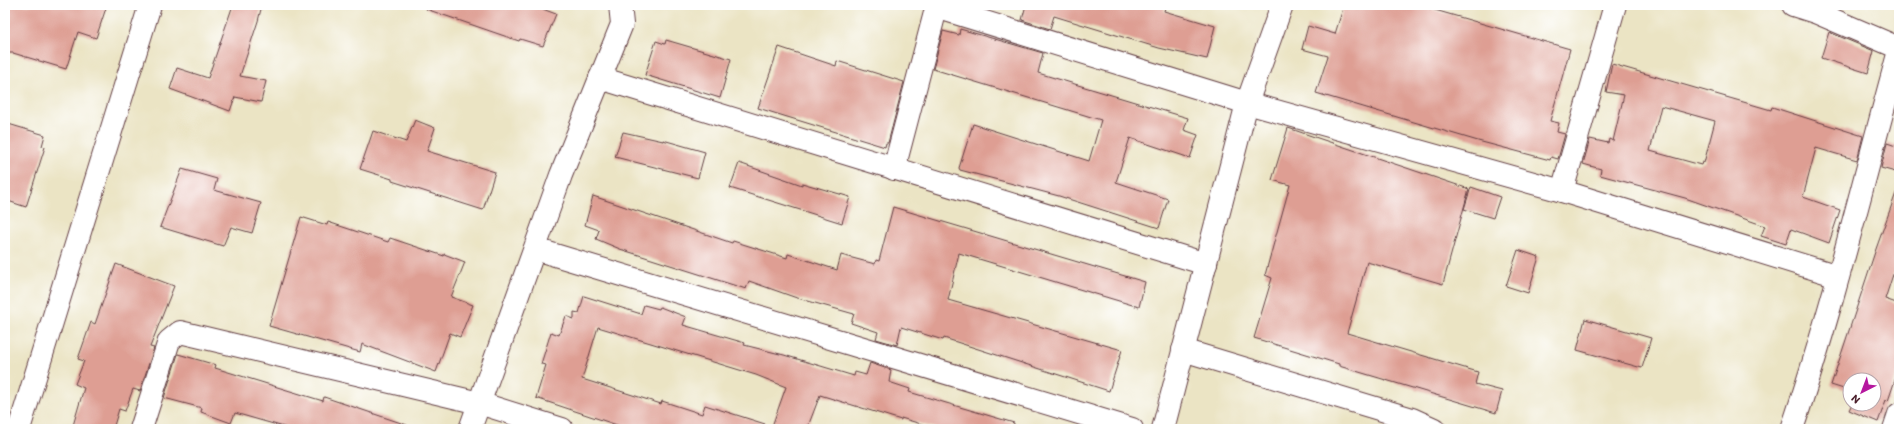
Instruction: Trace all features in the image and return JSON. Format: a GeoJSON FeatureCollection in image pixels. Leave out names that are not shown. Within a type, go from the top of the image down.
{"type":"FeatureCollection","features":[{"type":"Feature","properties":{"kind":"street"},"geometry":{"type":"LineString","coordinates":[[19,429],[150,5]]}},
{"type":"Feature","properties":{"kind":"street"},"geometry":{"type":"LineString","coordinates":[[470,429],[561,175],[622,24],[620,5]]}},
{"type":"Feature","properties":{"kind":"street"},"geometry":{"type":"LineString","coordinates":[[1163,429],[1247,102],[1282,5]]}},
{"type":"Feature","properties":{"kind":"street"},"geometry":{"type":"LineString","coordinates":[[1562,191],[1615,5]]}},
{"type":"Feature","properties":{"kind":"street"},"geometry":{"type":"LineString","coordinates":[[1792,5],[1815,12],[1899,48]]}},
{"type":"Feature","properties":{"kind":"street"},"geometry":{"type":"LineString","coordinates":[[894,169],[937,6],[1247,102],[1562,191],[1838,276]]}},
{"type":"Feature","properties":{"kind":"street"},"geometry":{"type":"LineString","coordinates":[[1792,429],[1808,383],[1899,51]]}},
{"type":"Feature","properties":{"kind":"street"},"geometry":{"type":"LineString","coordinates":[[600,78],[1206,264]]}},
{"type":"Feature","properties":{"kind":"street"},"geometry":{"type":"LineString","coordinates":[[535,250],[1132,429]]}},
{"type":"Feature","properties":{"kind":"street"},"geometry":{"type":"LineString","coordinates":[[141,429],[169,341],[180,332],[479,403],[562,429]]}},
{"type":"Feature","properties":{"kind":"street"},"geometry":{"type":"LineString","coordinates":[[1183,350],[1412,419],[1434,429]]}},
{"type":"Feature","properties":{"kind":"street"},"geometry":{"type":"LineString","coordinates":[[1894,429],[1899,414]]}},
{"type":"Feature","properties":{"kind":"building"},"geometry":{"type":"Polygon","coordinates":[[[5,5],[107,5],[96,38],[78,32],[66,69],[13,53],[5,53],[5,5]]]}},
{"type":"Feature","properties":{"kind":"building"},"geometry":{"type":"Polygon","coordinates":[[[233,5],[262,5],[240,76],[266,81],[261,102],[235,97],[230,111],[170,89],[177,68],[208,78],[233,5]]]}},
{"type":"Feature","properties":{"kind":"building"},"geometry":{"type":"Polygon","coordinates":[[[427,5],[532,5],[556,14],[543,46],[520,39],[519,41],[426,9],[427,5]]]}},
{"type":"Feature","properties":{"kind":"building"},"geometry":{"type":"Polygon","coordinates":[[[1026,5],[1166,5],[1164,11],[1215,26],[1207,59],[1159,48],[1054,16],[1050,29],[1022,20],[1026,5]]]}},
{"type":"Feature","properties":{"kind":"building"},"geometry":{"type":"Polygon","coordinates":[[[1344,5],[1428,5],[1428,8],[1570,49],[1550,121],[1559,123],[1557,132],[1565,134],[1558,159],[1551,157],[1550,160],[1478,141],[1316,93],[1328,56],[1302,49],[1308,26],[1335,34],[1344,5]]]}},
{"type":"Feature","properties":{"kind":"building"},"geometry":{"type":"Polygon","coordinates":[[[960,29],[1043,53],[1038,73],[1188,118],[1184,130],[1198,135],[1190,158],[1130,138],[1116,182],[1168,199],[1159,228],[1059,196],[960,170],[959,168],[973,124],[1089,161],[1101,120],[933,69],[943,31],[959,35],[960,29]]]}},
{"type":"Feature","properties":{"kind":"building"},"geometry":{"type":"Polygon","coordinates":[[[1829,32],[1874,51],[1868,73],[1821,58],[1829,32]]]}},
{"type":"Feature","properties":{"kind":"building"},"geometry":{"type":"Polygon","coordinates":[[[666,40],[731,59],[720,98],[645,75],[656,41],[665,44],[666,40]]]}},
{"type":"Feature","properties":{"kind":"building"},"geometry":{"type":"Polygon","coordinates":[[[779,47],[836,66],[837,61],[904,82],[888,143],[886,143],[885,147],[758,108],[779,47]]]}},
{"type":"Feature","properties":{"kind":"building"},"geometry":{"type":"Polygon","coordinates":[[[1612,64],[1771,110],[1772,107],[1863,136],[1857,160],[1816,148],[1803,197],[1840,210],[1829,243],[1791,229],[1786,244],[1761,236],[1765,226],[1685,198],[1600,175],[1601,169],[1583,164],[1590,139],[1608,143],[1609,139],[1613,141],[1624,95],[1606,92],[1612,64]],[[1661,106],[1650,151],[1701,165],[1702,162],[1704,163],[1715,121],[1661,106]]]}},
{"type":"Feature","properties":{"kind":"building"},"geometry":{"type":"Polygon","coordinates":[[[415,120],[435,128],[427,151],[495,172],[483,210],[392,181],[392,179],[360,169],[373,131],[406,142],[415,120]]]}},
{"type":"Feature","properties":{"kind":"building"},"geometry":{"type":"Polygon","coordinates":[[[5,123],[45,135],[42,146],[45,147],[26,207],[5,200],[5,123]]]}},
{"type":"Feature","properties":{"kind":"building"},"geometry":{"type":"Polygon","coordinates":[[[1288,128],[1469,189],[1443,284],[1367,262],[1347,333],[1478,372],[1475,384],[1502,391],[1496,413],[1339,366],[1339,364],[1254,338],[1272,278],[1265,275],[1290,185],[1272,180],[1288,128]]]}},
{"type":"Feature","properties":{"kind":"building"},"geometry":{"type":"Polygon","coordinates":[[[623,132],[663,140],[705,152],[698,178],[615,157],[623,132]]]}},
{"type":"Feature","properties":{"kind":"building"},"geometry":{"type":"Polygon","coordinates":[[[1887,143],[1899,147],[1899,173],[1881,168],[1887,143]]]}},
{"type":"Feature","properties":{"kind":"building"},"geometry":{"type":"Polygon","coordinates":[[[739,163],[802,185],[802,183],[850,197],[842,223],[730,188],[739,163]]]}},
{"type":"Feature","properties":{"kind":"building"},"geometry":{"type":"Polygon","coordinates":[[[182,169],[217,179],[214,190],[261,203],[252,233],[231,227],[223,246],[160,227],[182,169]]]}},
{"type":"Feature","properties":{"kind":"building"},"geometry":{"type":"Polygon","coordinates":[[[1471,187],[1500,197],[1493,218],[1464,209],[1471,187]]]}},
{"type":"Feature","properties":{"kind":"building"},"geometry":{"type":"Polygon","coordinates":[[[1896,193],[1899,193],[1899,256],[1885,299],[1899,304],[1899,368],[1888,401],[1886,400],[1882,411],[1882,372],[1842,372],[1842,388],[1831,385],[1896,193]]]}},
{"type":"Feature","properties":{"kind":"building"},"geometry":{"type":"Polygon","coordinates":[[[593,196],[732,243],[733,241],[787,258],[788,254],[837,270],[841,255],[875,264],[876,260],[879,261],[893,207],[1145,282],[1139,307],[959,253],[948,300],[1122,350],[1109,391],[944,338],[943,340],[901,327],[897,345],[876,339],[878,332],[851,323],[854,314],[794,297],[749,281],[746,289],[620,249],[596,239],[599,230],[585,225],[593,196]]]}},
{"type":"Feature","properties":{"kind":"building"},"geometry":{"type":"Polygon","coordinates":[[[301,217],[327,225],[328,222],[388,242],[390,238],[444,256],[444,254],[465,262],[451,297],[473,305],[460,337],[450,333],[436,372],[362,344],[360,352],[269,326],[301,217]]]}},
{"type":"Feature","properties":{"kind":"building"},"geometry":{"type":"Polygon","coordinates":[[[1518,250],[1539,257],[1528,293],[1506,286],[1518,250]]]}},
{"type":"Feature","properties":{"kind":"building"},"geometry":{"type":"Polygon","coordinates":[[[116,264],[174,286],[150,347],[154,348],[140,391],[133,389],[125,411],[119,409],[113,429],[72,429],[84,388],[75,384],[84,361],[78,359],[91,322],[95,324],[116,264]]]}},
{"type":"Feature","properties":{"kind":"building"},"geometry":{"type":"Polygon","coordinates":[[[584,296],[641,314],[644,305],[659,309],[660,307],[686,317],[683,325],[745,343],[744,345],[784,355],[854,376],[855,372],[866,375],[870,363],[891,370],[889,382],[910,389],[909,392],[1014,423],[1013,429],[938,429],[901,418],[901,420],[820,395],[807,429],[771,429],[786,387],[756,375],[598,327],[582,379],[661,404],[662,401],[702,414],[705,405],[765,424],[764,429],[629,429],[536,398],[546,365],[541,364],[551,332],[559,335],[566,316],[574,319],[574,312],[579,313],[584,296]]]}},
{"type":"Feature","properties":{"kind":"building"},"geometry":{"type":"Polygon","coordinates":[[[1585,319],[1651,338],[1642,368],[1577,350],[1585,319]]]}},
{"type":"Feature","properties":{"kind":"building"},"geometry":{"type":"Polygon","coordinates":[[[178,354],[216,365],[215,368],[323,401],[324,397],[407,425],[406,429],[291,429],[235,413],[231,423],[201,412],[202,408],[164,398],[178,354]]]}},
{"type":"Feature","properties":{"kind":"building"},"geometry":{"type":"Polygon","coordinates":[[[1854,412],[1882,412],[1878,422],[1854,412]]]}}]}
